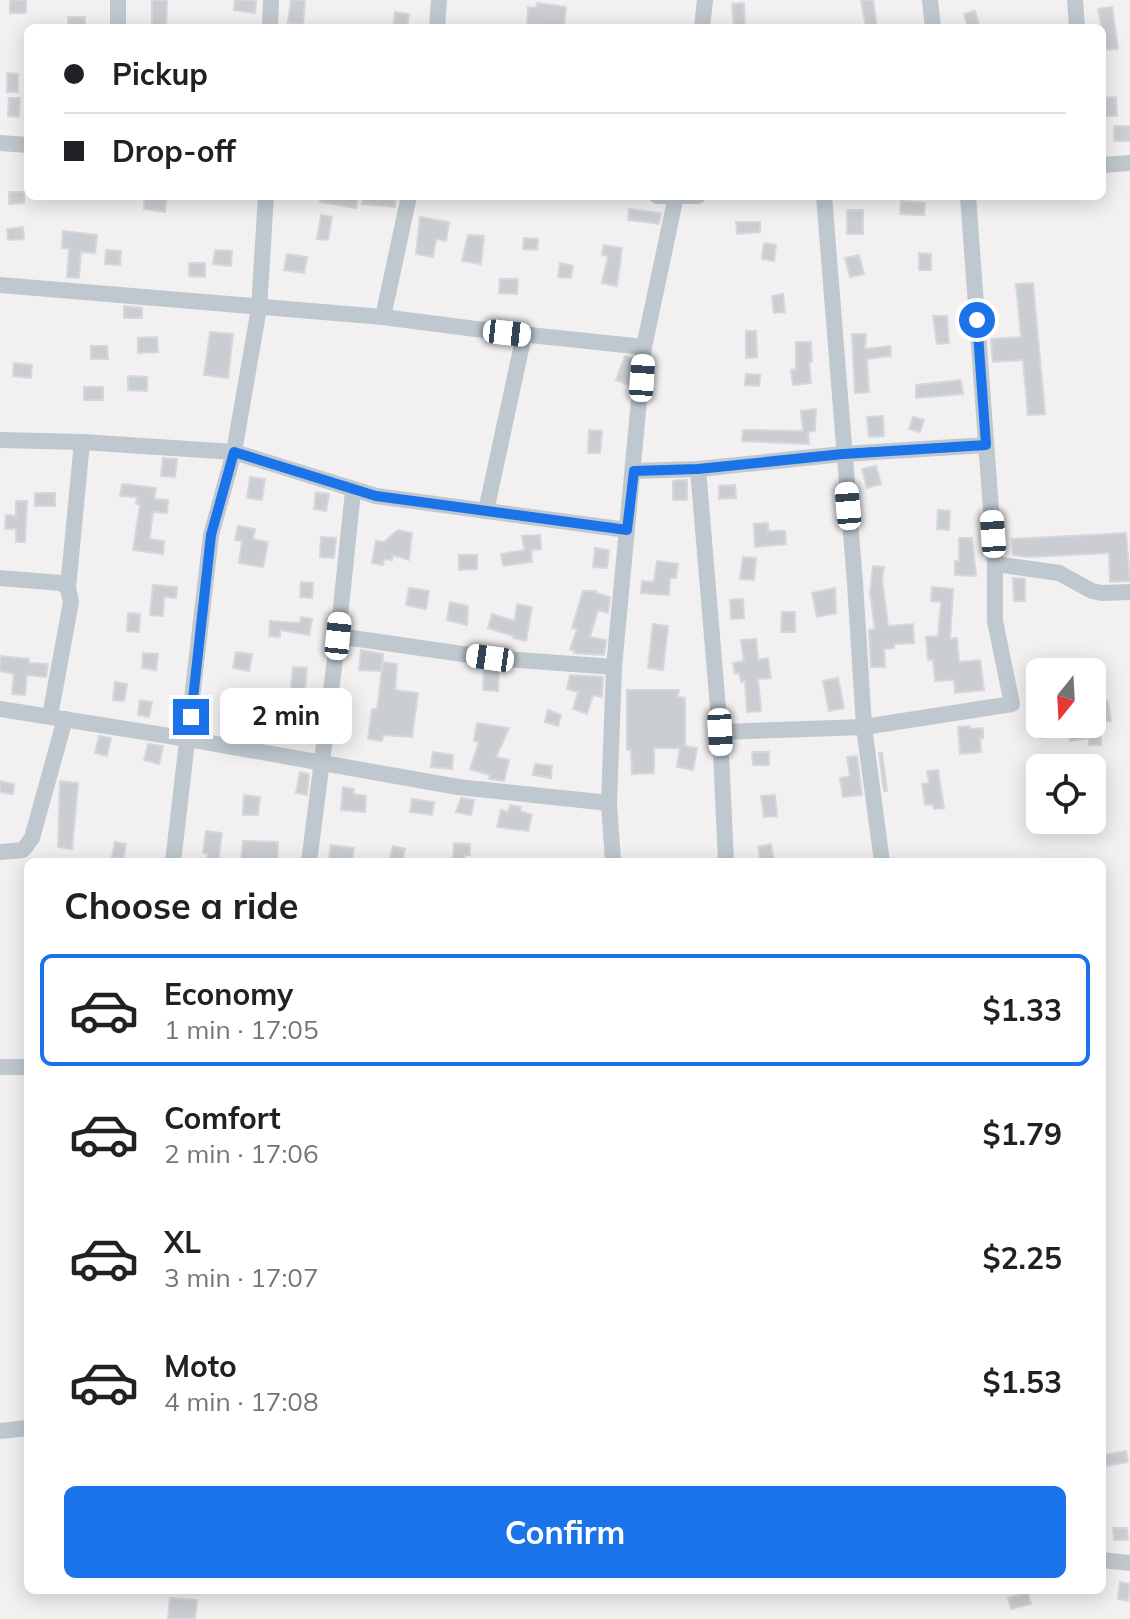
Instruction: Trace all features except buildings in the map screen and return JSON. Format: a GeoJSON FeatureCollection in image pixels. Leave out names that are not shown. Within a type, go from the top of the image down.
{"type":"FeatureCollection","features":[{"type":"Feature","properties":{"kind":"street"},"geometry":{"type":"LineString","coordinates":[[118,0],[118,24]]}},
{"type":"Feature","properties":{"kind":"street"},"geometry":{"type":"LineString","coordinates":[[270,24],[271,0]]}},
{"type":"Feature","properties":{"kind":"street"},"geometry":{"type":"LineString","coordinates":[[437,24],[439,0]]}},
{"type":"Feature","properties":{"kind":"street"},"geometry":{"type":"LineString","coordinates":[[702,24],[705,0]]}},
{"type":"Feature","properties":{"kind":"street"},"geometry":{"type":"LineString","coordinates":[[930,0],[933,24]]}},
{"type":"Feature","properties":{"kind":"street"},"geometry":{"type":"LineString","coordinates":[[1075,0],[1077,24]]}},
{"type":"Feature","properties":{"kind":"street"},"geometry":{"type":"LineString","coordinates":[[0,143],[24,145]]}},
{"type":"Feature","properties":{"kind":"street"},"geometry":{"type":"LineString","coordinates":[[1106,165],[1130,163]]}},
{"type":"Feature","properties":{"kind":"street"},"geometry":{"type":"LineString","coordinates":[[173,858],[211,535],[234,452],[259,308],[266,200]]}},
{"type":"Feature","properties":{"kind":"street"},"geometry":{"type":"LineString","coordinates":[[383,317],[408,200]]}},
{"type":"Feature","properties":{"kind":"street"},"geometry":{"type":"LineString","coordinates":[[613,858],[609,803],[614,667],[644,347],[675,200]]}},
{"type":"Feature","properties":{"kind":"street"},"geometry":{"type":"LineString","coordinates":[[824,200],[864,727],[881,858]]}},
{"type":"Feature","properties":{"kind":"street"},"geometry":{"type":"LineString","coordinates":[[720,732],[864,727],[1012,704],[995,621],[995,564],[968,200]]}},
{"type":"Feature","properties":{"kind":"street"},"geometry":{"type":"LineString","coordinates":[[0,285],[383,317],[644,347]]}},
{"type":"Feature","properties":{"kind":"street"},"geometry":{"type":"LineString","coordinates":[[486,511],[524,335]]}},
{"type":"Feature","properties":{"kind":"street"},"geometry":{"type":"LineString","coordinates":[[0,440],[234,452],[353,491],[627,530]]}},
{"type":"Feature","properties":{"kind":"street"},"geometry":{"type":"LineString","coordinates":[[0,852],[23,850],[32,838],[57,717],[71,602],[68,588],[82,442]]}},
{"type":"Feature","properties":{"kind":"street"},"geometry":{"type":"LineString","coordinates":[[634,471],[698,469],[843,454],[986,445]]}},
{"type":"Feature","properties":{"kind":"street"},"geometry":{"type":"LineString","coordinates":[[698,469],[720,732],[726,858]]}},
{"type":"Feature","properties":{"kind":"street"},"geometry":{"type":"LineString","coordinates":[[310,858],[353,491]]}},
{"type":"Feature","properties":{"kind":"street"},"geometry":{"type":"LineString","coordinates":[[995,564],[1046,570],[1102,593],[1130,592]]}},
{"type":"Feature","properties":{"kind":"street"},"geometry":{"type":"LineString","coordinates":[[0,578],[61,583],[68,588]]}},
{"type":"Feature","properties":{"kind":"street"},"geometry":{"type":"LineString","coordinates":[[338,636],[490,658],[614,667]]}},
{"type":"Feature","properties":{"kind":"street"},"geometry":{"type":"LineString","coordinates":[[0,709],[458,787],[609,803]]}},
{"type":"Feature","properties":{"kind":"street"},"geometry":{"type":"LineString","coordinates":[[0,1067],[24,1067]]}},
{"type":"Feature","properties":{"kind":"street"},"geometry":{"type":"LineString","coordinates":[[0,1431],[24,1428]]}},
{"type":"Feature","properties":{"kind":"street"},"geometry":{"type":"LineString","coordinates":[[1106,1560],[1130,1563]]}},
{"type":"Feature","properties":{"kind":"route"},"geometry":{"type":"LineString","coordinates":[[191,717],[211,535],[234,452],[376,496],[627,530],[634,471],[698,469],[843,454],[986,445],[977,320]]}}]}
